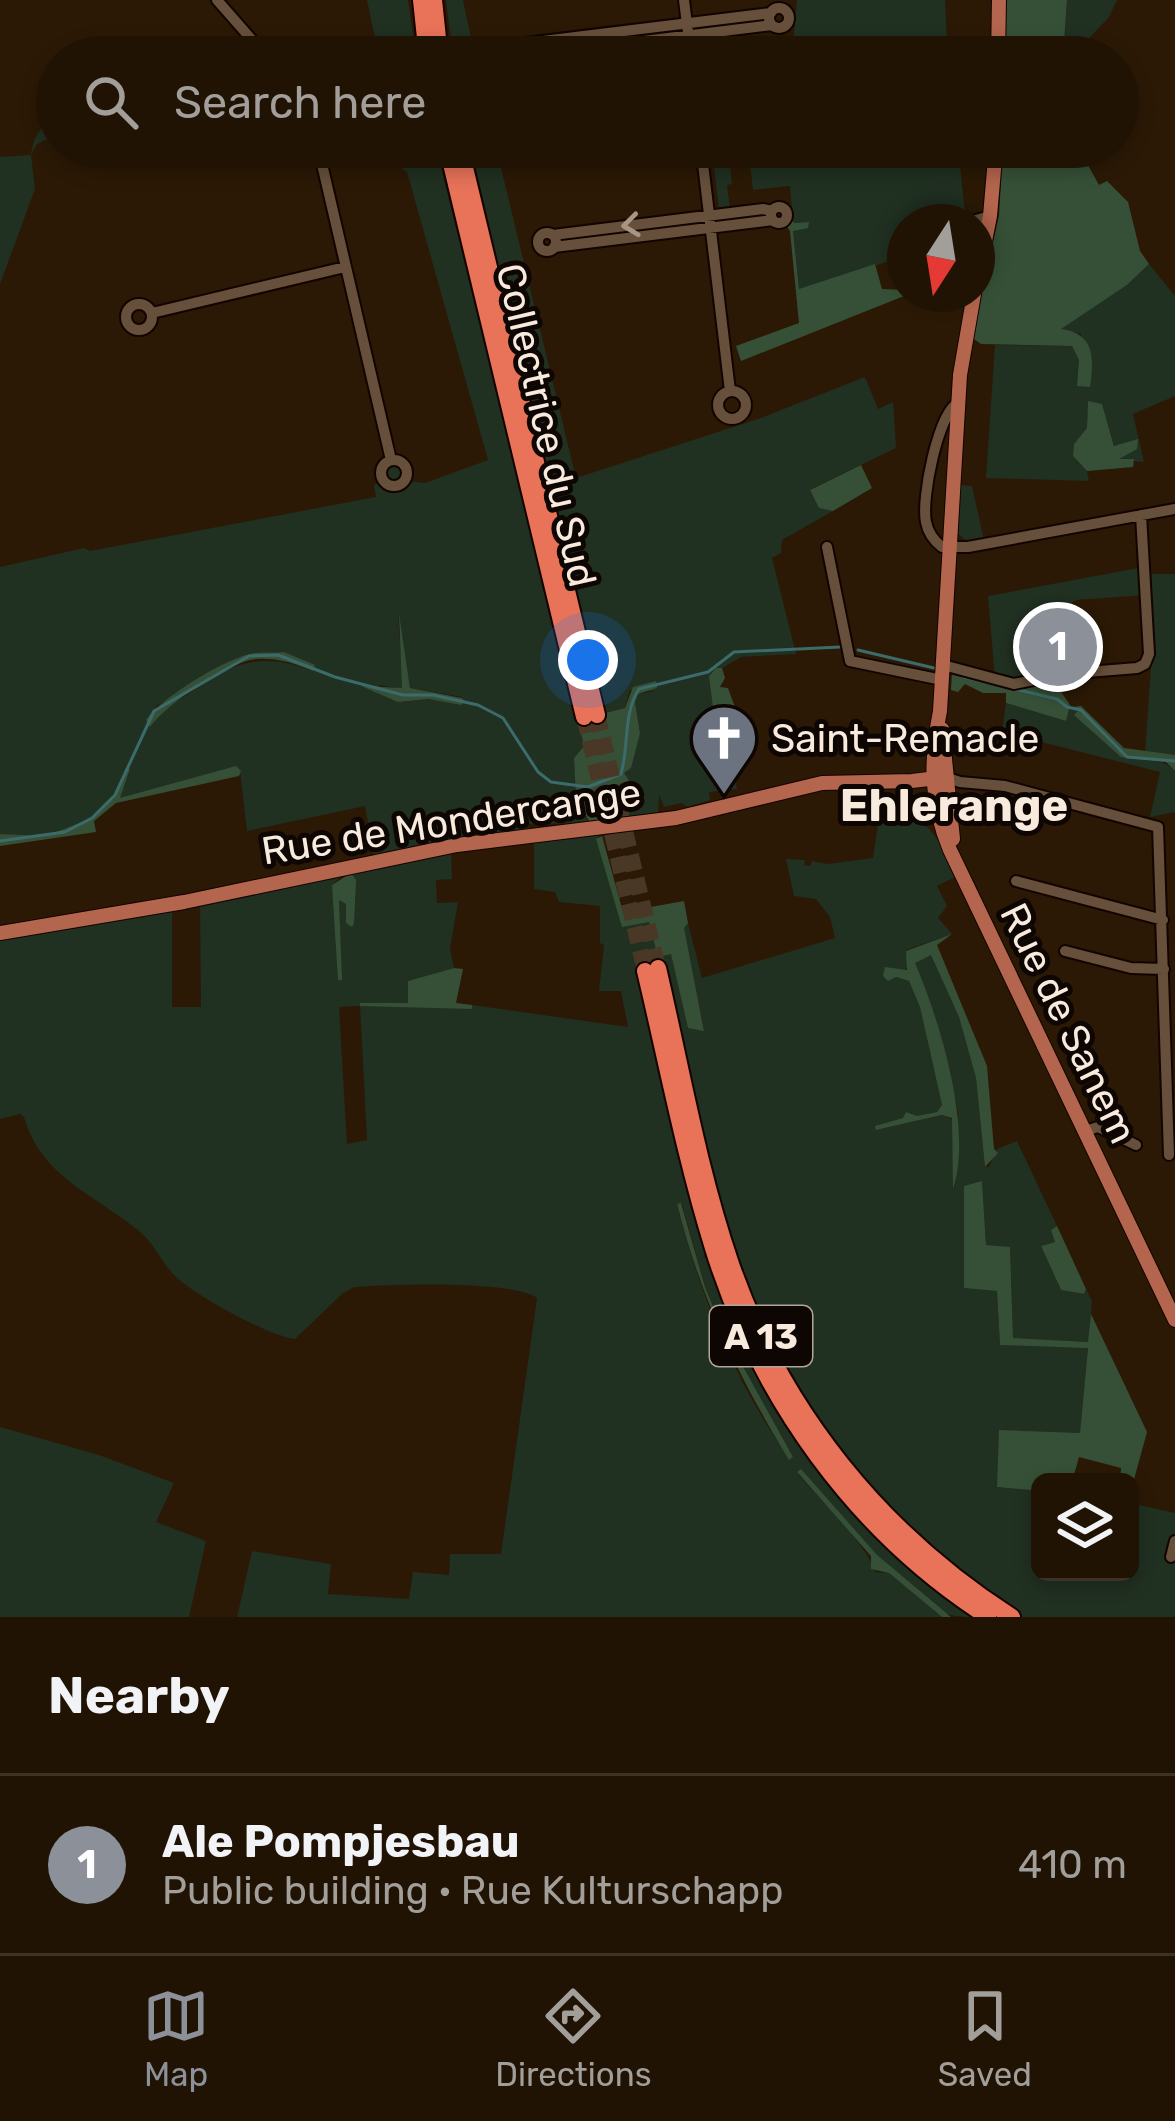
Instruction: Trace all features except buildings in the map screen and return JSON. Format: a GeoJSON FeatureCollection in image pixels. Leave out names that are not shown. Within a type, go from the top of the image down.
{"type":"FeatureCollection","features":[{"type":"Feature","properties":{"kind":"highway"},"geometry":{"type":"LineString","coordinates":[[417,0],[424,36]]}},
{"type":"Feature","properties":{"kind":"highway"},"geometry":{"type":"LineString","coordinates":[[434,0],[438,36]]}},
{"type":"Feature","properties":{"kind":"highway","name":"Collectrice du Sud"},"geometry":{"type":"LineString","coordinates":[[452,168],[590,716],[465,168]]}},
{"type":"Feature","properties":{"kind":"highway","name":"A 13"},"geometry":{"type":"LineString","coordinates":[[988,1617],[922,1568],[852,1498],[801,1434],[756,1358],[707,1228],[651,970],[724,1242],[756,1325],[790,1393],[882,1514],[957,1580],[1012,1617]]}},
{"type":"Feature","properties":{"kind":"main road"},"geometry":{"type":"LineString","coordinates":[[998,36],[999,0]]}},
{"type":"Feature","properties":{"kind":"main road"},"geometry":{"type":"LineString","coordinates":[[991,204],[994,168]]}},
{"type":"Feature","properties":{"kind":"main road","name":"Rue de Sanem"},"geometry":{"type":"LineString","coordinates":[[970,312],[953,399],[940,711],[943,782],[953,841],[966,884],[1175,1320]]}},
{"type":"Feature","properties":{"kind":"main road","name":"Rue de Mondercange"},"geometry":{"type":"LineString","coordinates":[[0,933],[184,902],[457,845],[676,818],[822,783],[943,782]]}},
{"type":"Feature","properties":{"kind":"street"},"geometry":{"type":"LineString","coordinates":[[218,0],[249,36]]}},
{"type":"Feature","properties":{"kind":"street"},"geometry":{"type":"LineString","coordinates":[[684,0],[688,36]]}},
{"type":"Feature","properties":{"kind":"street"},"geometry":{"type":"LineString","coordinates":[[596,36],[686,22],[772,19],[693,36]]}},
{"type":"Feature","properties":{"kind":"street"},"geometry":{"type":"LineString","coordinates":[[323,168],[391,460]]}},
{"type":"Feature","properties":{"kind":"street"},"geometry":{"type":"LineString","coordinates":[[704,168],[730,391]]}},
{"type":"Feature","properties":{"kind":"street"},"geometry":{"type":"LineString","coordinates":[[710,216],[773,216],[711,230],[554,241],[710,216]]}},
{"type":"Feature","properties":{"kind":"street"},"geometry":{"type":"LineString","coordinates":[[152,313],[345,268]]}},
{"type":"Feature","properties":{"kind":"street"},"geometry":{"type":"LineString","coordinates":[[953,399],[928,486],[925,519],[932,538],[950,549],[1175,509]]}},
{"type":"Feature","properties":{"kind":"street"},"geometry":{"type":"LineString","coordinates":[[836,658],[1014,684],[1137,668],[1150,654],[1141,515]]}},
{"type":"Feature","properties":{"kind":"street"},"geometry":{"type":"LineString","coordinates":[[827,547],[850,661]]}},
{"type":"Feature","properties":{"kind":"street"},"geometry":{"type":"LineString","coordinates":[[943,782],[1005,786],[1158,827],[1166,1147]]}},
{"type":"Feature","properties":{"kind":"street"},"geometry":{"type":"LineString","coordinates":[[1016,881],[1162,920]]}},
{"type":"Feature","properties":{"kind":"street"},"geometry":{"type":"LineString","coordinates":[[1065,951],[1131,968],[1164,969]]}},
{"type":"Feature","properties":{"kind":"street"},"geometry":{"type":"LineString","coordinates":[[1085,1131],[1098,1127],[1136,1145]]}},
{"type":"Feature","properties":{"kind":"street"},"geometry":{"type":"LineString","coordinates":[[1171,1557],[1175,1541]]}},
{"type":"Feature","properties":{"kind":"green space"},"geometry":{"type":"Polygon","coordinates":[[[367,0],[408,0],[413,36],[375,36],[367,0]]]}},
{"type":"Feature","properties":{"kind":"green space"},"geometry":{"type":"Polygon","coordinates":[[[446,0],[463,0],[471,36],[450,36],[446,0]]]}},
{"type":"Feature","properties":{"kind":"green space"},"geometry":{"type":"Polygon","coordinates":[[[797,0],[945,0],[947,36],[794,36],[797,0]]]}},
{"type":"Feature","properties":{"kind":"green space"},"geometry":{"type":"Polygon","coordinates":[[[1004,0],[1067,0],[1064,36],[1003,36],[1004,0]]]}},
{"type":"Feature","properties":{"kind":"green space"},"geometry":{"type":"Polygon","coordinates":[[[1067,0],[1117,0],[1091,36],[1064,36],[1067,0]]]}},
{"type":"Feature","properties":{"kind":"green space"},"geometry":{"type":"Polygon","coordinates":[[[31,155],[35,189],[0,284],[0,157],[31,155]]]}},
{"type":"Feature","properties":{"kind":"green space"},"geometry":{"type":"Polygon","coordinates":[[[401,168],[441,168],[584,746],[574,758],[577,799],[571,800],[590,823],[526,824],[528,830],[374,856],[365,806],[247,831],[240,771],[119,799],[130,770],[101,808],[62,834],[0,834],[0,567],[376,497],[374,485],[383,481],[381,468],[394,459],[405,465],[406,481],[425,483],[488,460],[407,172],[401,168]],[[398,614],[403,689],[379,685],[398,702],[428,699],[461,705],[462,697],[410,688],[398,614]],[[284,652],[250,653],[155,707],[162,711],[216,676],[250,663],[268,661],[312,671],[284,652]]]}},
{"type":"Feature","properties":{"kind":"green space"},"geometry":{"type":"Polygon","coordinates":[[[476,168],[501,168],[576,478],[761,418],[865,377],[878,409],[893,402],[896,448],[811,489],[819,507],[833,511],[782,540],[781,553],[772,558],[796,654],[741,657],[709,676],[731,721],[739,751],[731,752],[737,789],[709,792],[710,800],[687,807],[682,803],[664,807],[659,795],[658,815],[628,818],[623,773],[640,733],[635,702],[638,694],[654,691],[630,690],[625,708],[602,714],[476,168]]]}},
{"type":"Feature","properties":{"kind":"green space"},"geometry":{"type":"Polygon","coordinates":[[[714,168],[730,168],[730,208],[719,209],[714,168]]]}},
{"type":"Feature","properties":{"kind":"green space"},"geometry":{"type":"Polygon","coordinates":[[[750,168],[960,168],[964,204],[887,204],[887,262],[799,290],[793,230],[808,222],[793,223],[790,186],[753,190],[750,168]]]}},
{"type":"Feature","properties":{"kind":"green space"},"geometry":{"type":"Polygon","coordinates":[[[1002,168],[1090,168],[1099,185],[1107,181],[1128,202],[1140,251],[1149,264],[1127,285],[1061,329],[1080,336],[1090,349],[1090,387],[1077,386],[1079,360],[1072,346],[981,344],[971,337],[977,312],[995,312],[995,233],[1002,168]]]}},
{"type":"Feature","properties":{"kind":"green space"},"geometry":{"type":"Polygon","coordinates":[[[792,219],[809,222],[808,228],[793,231],[799,289],[875,264],[882,289],[887,289],[887,303],[741,361],[736,346],[799,323],[786,225],[792,219]]]}},
{"type":"Feature","properties":{"kind":"green space"},"geometry":{"type":"Polygon","coordinates":[[[1149,264],[1175,296],[1175,396],[1133,414],[1144,462],[1119,460],[1102,405],[1088,402],[1087,428],[1074,444],[1073,456],[1087,471],[1089,481],[986,478],[995,345],[1072,346],[1079,360],[1081,334],[1058,330],[1127,285],[1149,264]]]}},
{"type":"Feature","properties":{"kind":"green space"},"geometry":{"type":"Polygon","coordinates":[[[1088,401],[1102,404],[1114,446],[1138,439],[1137,449],[1119,459],[1134,459],[1133,467],[1087,471],[1073,456],[1074,444],[1087,428],[1088,401]]]}},
{"type":"Feature","properties":{"kind":"green space"},"geometry":{"type":"Polygon","coordinates":[[[861,465],[872,488],[833,511],[819,508],[810,490],[861,465]]]}},
{"type":"Feature","properties":{"kind":"green space"},"geometry":{"type":"Polygon","coordinates":[[[959,485],[972,486],[984,540],[969,543],[956,532],[959,485]]]}},
{"type":"Feature","properties":{"kind":"green space"},"geometry":{"type":"Polygon","coordinates":[[[1144,567],[1145,574],[1175,574],[1175,755],[1145,753],[1151,668],[1145,595],[1076,600],[1066,615],[1040,618],[1045,678],[1031,683],[995,679],[988,596],[1144,567]]]}},
{"type":"Feature","properties":{"kind":"green space"},"geometry":{"type":"Polygon","coordinates":[[[399,614],[410,688],[462,698],[461,705],[428,699],[398,702],[361,686],[402,688],[399,614]]]}},
{"type":"Feature","properties":{"kind":"green space"},"geometry":{"type":"Polygon","coordinates":[[[284,652],[315,665],[313,671],[278,660],[244,662],[198,685],[150,727],[146,720],[180,690],[228,662],[254,653],[284,652]]]}},
{"type":"Feature","properties":{"kind":"green space"},"geometry":{"type":"Polygon","coordinates":[[[722,668],[725,678],[720,687],[728,688],[752,754],[732,761],[731,752],[738,750],[731,721],[715,723],[709,676],[722,668]]]}},
{"type":"Feature","properties":{"kind":"green space"},"geometry":{"type":"Polygon","coordinates":[[[952,673],[1014,684],[1051,677],[1070,705],[1066,721],[1006,703],[1006,693],[983,693],[965,684],[958,692],[951,690],[952,673]]]}},
{"type":"Feature","properties":{"kind":"green space"},"geometry":{"type":"Polygon","coordinates":[[[656,681],[657,688],[638,694],[635,702],[640,733],[631,768],[624,773],[631,784],[624,794],[628,818],[590,823],[584,812],[574,814],[570,800],[576,798],[574,758],[584,746],[578,720],[625,708],[633,687],[656,681]]]}},
{"type":"Feature","properties":{"kind":"green space"},"geometry":{"type":"Polygon","coordinates":[[[1006,703],[1066,721],[1070,705],[1122,753],[1170,766],[1175,771],[1175,812],[1150,817],[1160,772],[1002,732],[1006,703]]]}},
{"type":"Feature","properties":{"kind":"green space"},"geometry":{"type":"Polygon","coordinates":[[[1081,706],[1124,748],[1175,755],[1175,771],[1166,762],[1121,757],[1074,715],[1079,710],[1073,707],[1081,706]]]}},
{"type":"Feature","properties":{"kind":"green space"},"geometry":{"type":"Polygon","coordinates":[[[236,766],[239,776],[116,803],[94,821],[96,832],[0,846],[0,834],[46,836],[92,818],[115,795],[126,768],[130,769],[120,798],[236,766]]]}},
{"type":"Feature","properties":{"kind":"green space"},"geometry":{"type":"Polygon","coordinates":[[[917,814],[946,850],[955,877],[937,886],[947,906],[938,918],[952,934],[906,950],[909,966],[896,977],[909,981],[920,1007],[942,1105],[937,1112],[876,1126],[876,1130],[943,1115],[952,1119],[954,1189],[958,1112],[942,1040],[914,962],[931,954],[959,1017],[976,1078],[985,1167],[997,1149],[1017,1141],[1057,1226],[1052,1230],[1055,1242],[1041,1246],[1061,1290],[1084,1294],[1086,1289],[1092,1301],[1089,1342],[1013,1339],[1010,1248],[986,1245],[982,1182],[964,1186],[964,1288],[997,1290],[1000,1344],[1088,1347],[1080,1434],[997,1487],[1031,1490],[1031,1581],[1139,1581],[1139,1505],[1175,1513],[1175,1617],[1022,1617],[958,1573],[871,1491],[799,1395],[762,1323],[723,1214],[671,995],[707,1253],[703,1256],[749,1359],[784,1422],[825,1480],[879,1536],[974,1617],[947,1614],[906,1585],[801,1469],[797,1473],[853,1535],[875,1572],[889,1573],[942,1617],[237,1617],[252,1551],[331,1564],[328,1594],[409,1599],[413,1572],[449,1575],[450,1554],[501,1554],[537,1298],[478,1286],[354,1287],[295,1339],[250,1322],[196,1292],[173,1274],[139,1231],[56,1170],[32,1138],[24,1117],[0,1119],[0,939],[172,912],[172,1007],[201,1007],[200,904],[344,874],[332,885],[341,980],[339,899],[346,904],[346,923],[351,873],[451,853],[452,879],[436,880],[437,903],[458,902],[450,949],[454,968],[408,981],[409,1003],[361,1003],[472,1005],[628,1027],[621,991],[599,991],[604,945],[600,943],[600,906],[559,902],[555,892],[534,889],[534,842],[601,833],[597,840],[622,926],[648,921],[671,952],[688,1028],[704,1030],[683,927],[688,923],[702,978],[835,938],[830,917],[816,899],[794,896],[786,859],[805,860],[804,865],[810,866],[812,861],[828,864],[873,858],[879,818],[917,814]],[[360,1006],[339,1007],[347,1144],[367,1140],[360,1006]],[[682,1204],[677,1205],[708,1305],[736,1369],[790,1459],[793,1457],[723,1330],[705,1287],[682,1204]]]}},
{"type":"Feature","properties":{"kind":"green space"},"geometry":{"type":"Polygon","coordinates":[[[602,836],[623,912],[684,901],[688,923],[684,928],[704,1031],[688,1028],[671,954],[658,957],[649,922],[622,927],[596,839],[602,836]]]}},
{"type":"Feature","properties":{"kind":"green space"},"geometry":{"type":"Polygon","coordinates":[[[351,873],[356,880],[354,923],[352,927],[346,923],[346,904],[339,900],[342,980],[338,980],[332,885],[351,873]]]}},
{"type":"Feature","properties":{"kind":"green space"},"geometry":{"type":"Polygon","coordinates":[[[952,934],[937,945],[987,1066],[998,1153],[985,1167],[976,1078],[959,1017],[931,955],[915,963],[951,1075],[959,1137],[953,1189],[952,1118],[942,1115],[876,1130],[875,1126],[903,1118],[906,1112],[917,1116],[937,1112],[942,1105],[920,1007],[909,981],[896,977],[888,981],[883,976],[885,967],[907,970],[906,951],[952,934]]]}},
{"type":"Feature","properties":{"kind":"green space"},"geometry":{"type":"Polygon","coordinates":[[[463,969],[456,1003],[472,1005],[472,1009],[360,1006],[408,1003],[408,981],[463,969]]]}},
{"type":"Feature","properties":{"kind":"green space"},"geometry":{"type":"Polygon","coordinates":[[[982,1181],[986,1245],[1010,1247],[1013,1338],[1088,1342],[1091,1314],[1147,1432],[1136,1473],[1121,1473],[1121,1468],[1079,1457],[1075,1473],[1031,1473],[1031,1490],[997,1487],[999,1430],[1080,1433],[1088,1348],[1000,1345],[997,1291],[964,1288],[964,1186],[982,1181]]]}},
{"type":"Feature","properties":{"kind":"green space"},"geometry":{"type":"Polygon","coordinates":[[[681,1203],[723,1330],[793,1457],[789,1460],[737,1367],[710,1305],[677,1204],[681,1203]]]}},
{"type":"Feature","properties":{"kind":"green space"},"geometry":{"type":"Polygon","coordinates":[[[1057,1226],[1086,1289],[1084,1294],[1061,1290],[1041,1246],[1055,1242],[1051,1230],[1057,1226]]]}},
{"type":"Feature","properties":{"kind":"green space"},"geometry":{"type":"Polygon","coordinates":[[[0,1427],[99,1455],[174,1483],[156,1522],[206,1541],[189,1617],[0,1617],[0,1427]]]}},
{"type":"Feature","properties":{"kind":"green space"},"geometry":{"type":"Polygon","coordinates":[[[801,1469],[877,1555],[951,1617],[942,1617],[889,1573],[871,1569],[871,1556],[797,1472],[801,1469]]]}},
{"type":"Feature","properties":{"kind":"waterway"},"geometry":{"type":"LineString","coordinates":[[0,841],[65,832],[92,818],[115,795],[154,711],[249,656],[278,655],[403,695],[433,695],[478,705],[503,718],[538,772],[551,782],[588,787],[621,774],[631,709],[639,689],[708,672],[734,652],[840,647]]}},
{"type":"Feature","properties":{"kind":"waterway"},"geometry":{"type":"LineString","coordinates":[[858,650],[934,668]]}},
{"type":"Feature","properties":{"kind":"waterway"},"geometry":{"type":"LineString","coordinates":[[964,677],[1057,699],[1081,710],[1127,757],[1175,761]]}},
{"type":"Feature","properties":{"kind":"tunnel"},"geometry":{"type":"LineString","coordinates":[[597,715],[658,968]]}},
{"type":"Feature","properties":{"kind":"tunnel"},"geometry":{"type":"LineString","coordinates":[[584,717],[645,971]]}},
{"type":"Feature","properties":{"kind":"place","name":"Ale Pompjesbau"},"geometry":{"type":"Point","coordinates":[1058,647]}},
{"type":"Feature","properties":{"kind":"place","name":"Saint-Remacle"},"geometry":{"type":"Point","coordinates":[724,797]}},
{"type":"Feature","properties":{"kind":"district","name":"Ehlerange"},"geometry":{"type":"Point","coordinates":[954,805]}}]}
